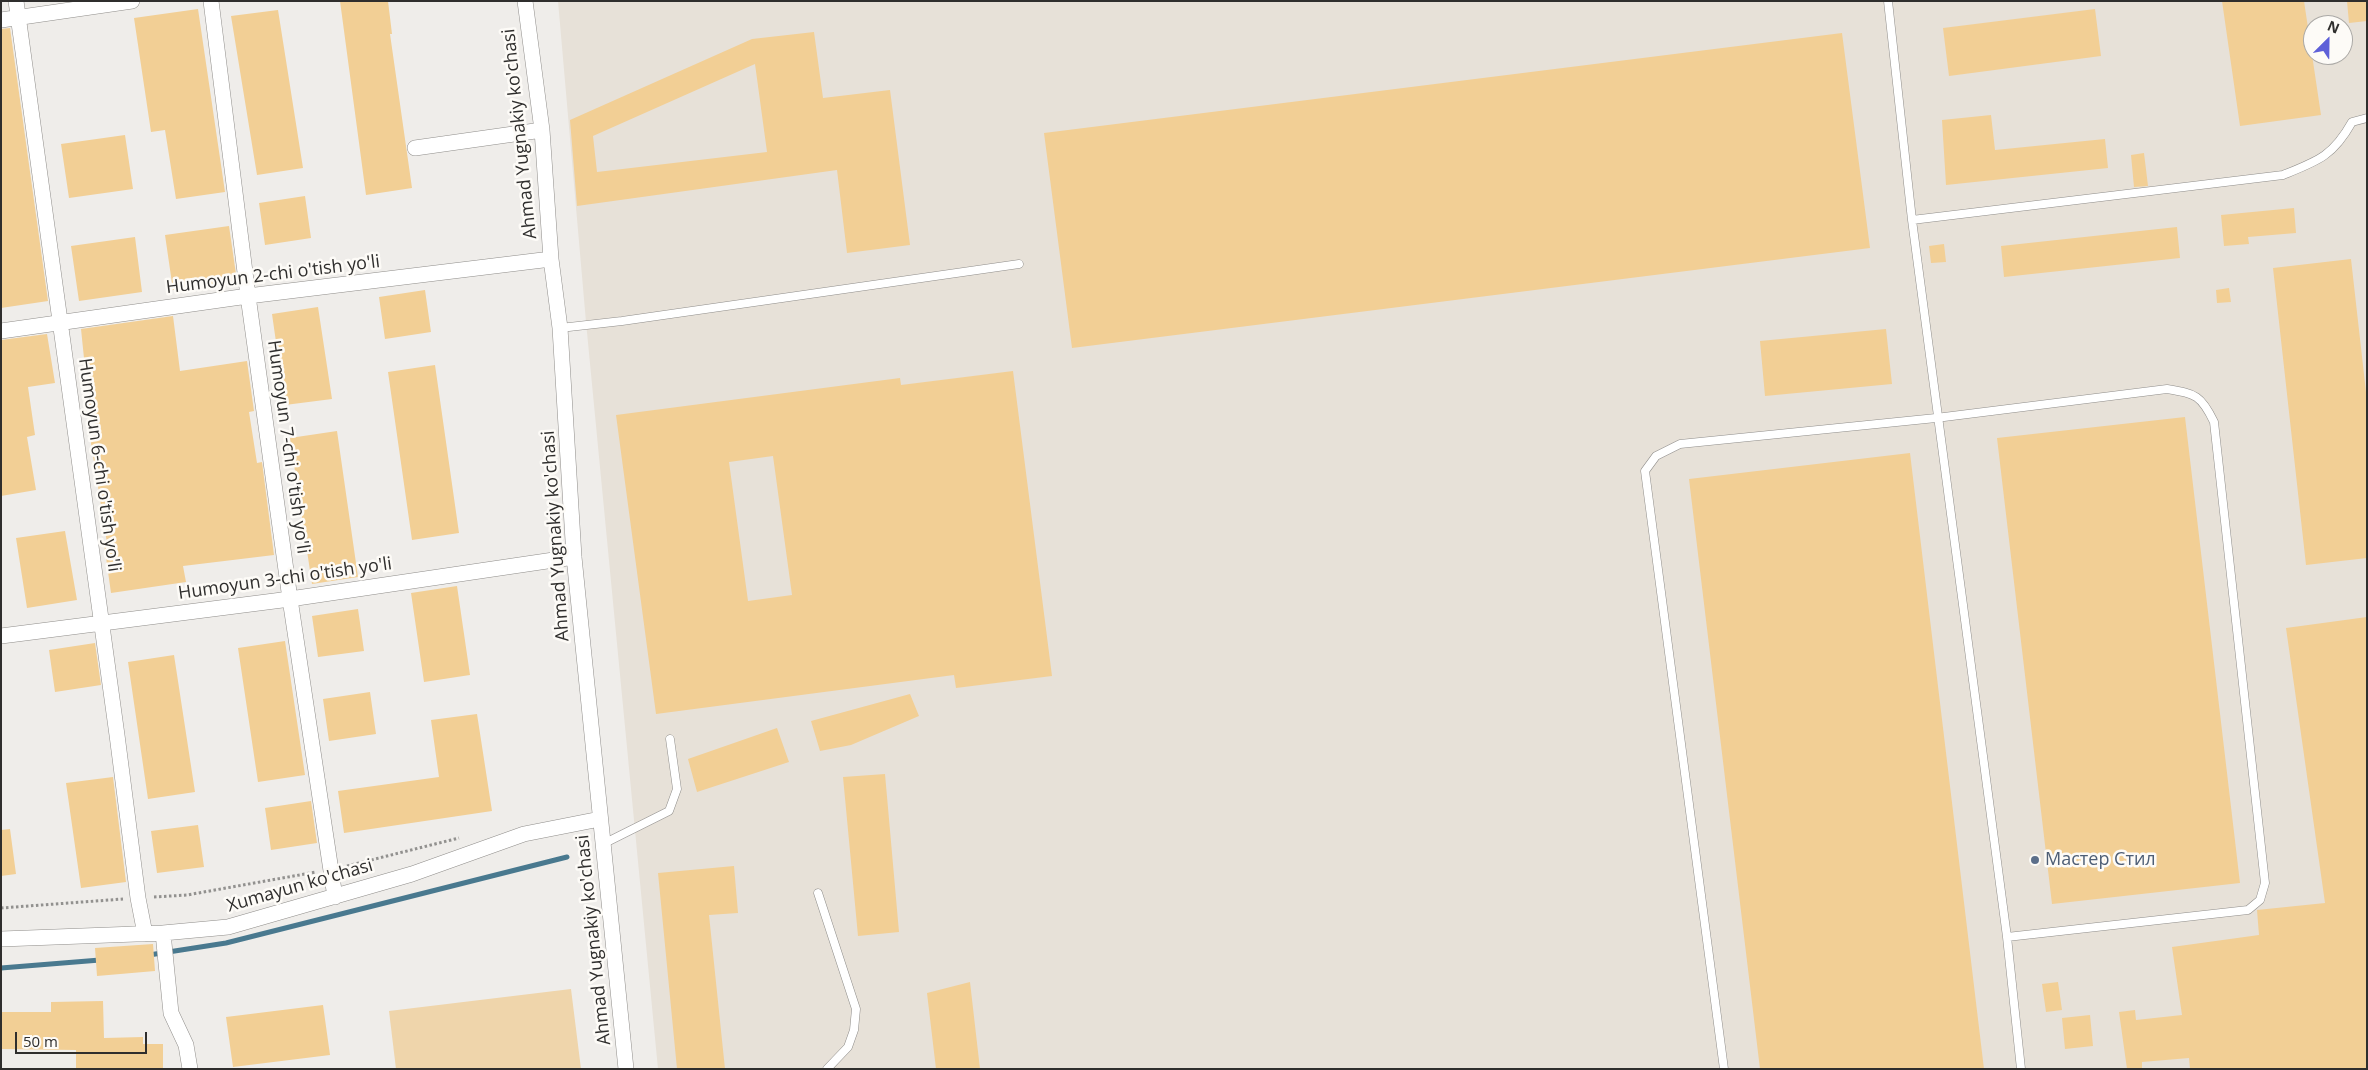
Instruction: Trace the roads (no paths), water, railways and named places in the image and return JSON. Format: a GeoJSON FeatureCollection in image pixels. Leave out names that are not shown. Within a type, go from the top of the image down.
{"type":"FeatureCollection","features":[{"type":"Feature","properties":{"kind":"street","name":"Humoyun 6-chi o'tish yo'li"},"geometry":{"type":"LineString","coordinates":[[16,1],[102,622],[138,898],[145,934]]}},
{"type":"Feature","properties":{"kind":"street"},"geometry":{"type":"LineString","coordinates":[[1,20],[132,1]]}},
{"type":"Feature","properties":{"kind":"street","name":"Humoyun 7-chi o'tish yo'li"},"geometry":{"type":"LineString","coordinates":[[211,1],[248,296],[290,599],[335,897]]}},
{"type":"Feature","properties":{"kind":"street","name":"Ahmad Yugnakiy ko'chasi"},"geometry":{"type":"LineString","coordinates":[[525,1],[542,130],[550,259],[560,328],[574,557],[626,1069]]}},
{"type":"Feature","properties":{"kind":"street"},"geometry":{"type":"LineString","coordinates":[[415,148],[542,130]]}},
{"type":"Feature","properties":{"kind":"street","name":"Humoyun 2-chi o'tish yo'li"},"geometry":{"type":"LineString","coordinates":[[1,330],[248,296],[550,259]]}},
{"type":"Feature","properties":{"kind":"street","name":"Humoyun 3-chi o'tish yo'li"},"geometry":{"type":"LineString","coordinates":[[1,636],[290,599],[574,557]]}},
{"type":"Feature","properties":{"kind":"street","name":"Xumayun ko'chasi"},"geometry":{"type":"LineString","coordinates":[[1,939],[145,934],[228,927],[412,874],[524,834],[600,818]]}},
{"type":"Feature","properties":{"kind":"street"},"geometry":{"type":"LineString","coordinates":[[162,933],[171,1012],[186,1045],[190,1069]]}},
{"type":"Feature","properties":{"kind":"lane"},"geometry":{"type":"LineString","coordinates":[[1888,1],[1936,418],[2007,937],[2021,1069]]}},
{"type":"Feature","properties":{"kind":"lane"},"geometry":{"type":"LineString","coordinates":[[1912,220],[2283,175],[2318,161],[2340,142],[2352,122],[2367,118]]}},
{"type":"Feature","properties":{"kind":"lane"},"geometry":{"type":"LineString","coordinates":[[560,328],[622,321],[1019,264]]}},
{"type":"Feature","properties":{"kind":"lane"},"geometry":{"type":"LineString","coordinates":[[1724,1069],[1645,471],[1656,456],[1680,444],[1936,418],[2167,389],[2190,393],[2204,403],[2214,422],[2265,883],[2260,900],[2248,910],[2007,937]]}},
{"type":"Feature","properties":{"kind":"lane"},"geometry":{"type":"LineString","coordinates":[[603,844],[669,811],[677,789],[670,739]]}},
{"type":"Feature","properties":{"kind":"lane"},"geometry":{"type":"LineString","coordinates":[[818,894],[856,1009],[854,1030],[848,1047],[827,1069]]}},
{"type":"Feature","properties":{"kind":"waterway"},"geometry":{"type":"LineString","coordinates":[[149,955],[226,943],[567,857]]}},
{"type":"Feature","properties":{"kind":"waterway"},"geometry":{"type":"LineString","coordinates":[[1,968],[100,960]]}},
{"type":"Feature","properties":{"kind":"place","name":"Мастер Стил"},"geometry":{"type":"Point","coordinates":[2035,860]}}]}
